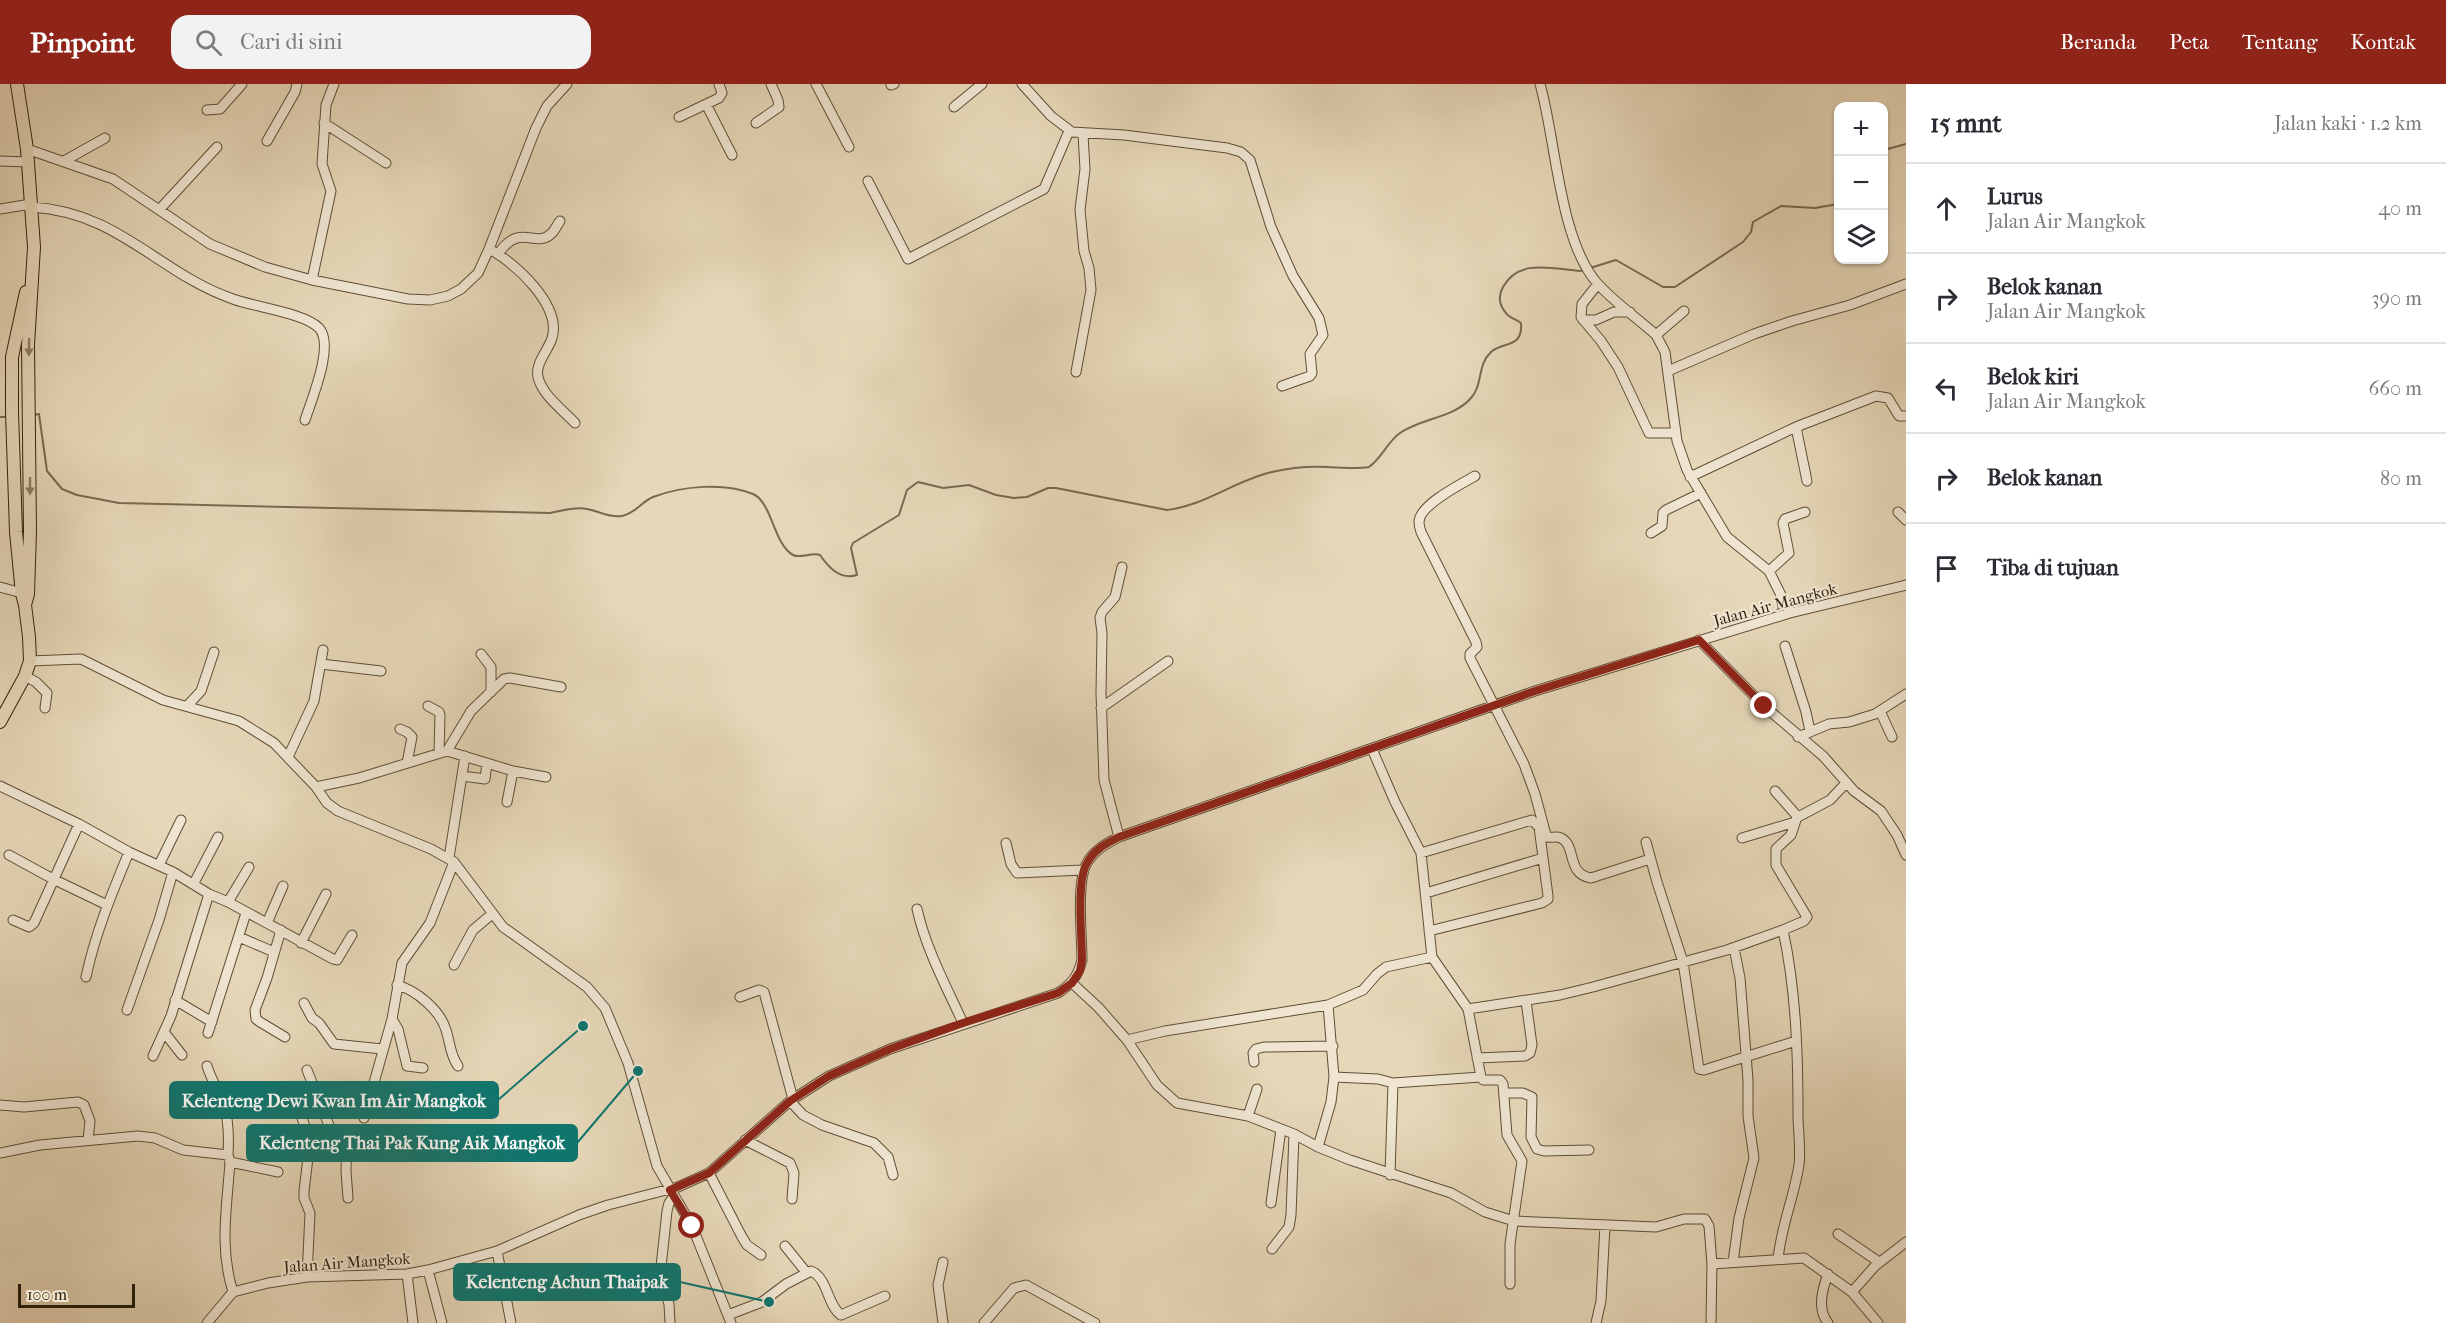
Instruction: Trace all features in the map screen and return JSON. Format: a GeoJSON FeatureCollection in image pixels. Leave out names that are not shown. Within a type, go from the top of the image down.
{"type":"FeatureCollection","features":[{"type":"Feature","properties":{"kind":"main road"},"geometry":{"type":"LineString","coordinates":[[18,84],[27,156],[34,247],[28,345],[30,427],[25,598]]}},
{"type":"Feature","properties":{"kind":"main road"},"geometry":{"type":"LineString","coordinates":[[0,720],[25,676],[30,661],[25,598],[16,532],[12,412],[14,343],[33,268]]}},
{"type":"Feature","properties":{"kind":"street"},"geometry":{"type":"LineString","coordinates":[[207,110],[220,110],[242,84]]}},
{"type":"Feature","properties":{"kind":"street"},"geometry":{"type":"LineString","coordinates":[[267,141],[295,92],[297,84]]}},
{"type":"Feature","properties":{"kind":"street"},"geometry":{"type":"LineString","coordinates":[[312,280],[331,191],[322,164],[326,105],[334,84]]}},
{"type":"Feature","properties":{"kind":"street"},"geometry":{"type":"LineString","coordinates":[[494,251],[536,128],[547,106],[567,84]]}},
{"type":"Feature","properties":{"kind":"street"},"geometry":{"type":"LineString","coordinates":[[679,117],[718,98],[722,93],[719,84]]}},
{"type":"Feature","properties":{"kind":"street"},"geometry":{"type":"LineString","coordinates":[[756,123],[779,107],[771,84]]}},
{"type":"Feature","properties":{"kind":"street"},"geometry":{"type":"LineString","coordinates":[[816,84],[849,147]]}},
{"type":"Feature","properties":{"kind":"street"},"geometry":{"type":"LineString","coordinates":[[954,107],[982,84]]}},
{"type":"Feature","properties":{"kind":"street"},"geometry":{"type":"LineString","coordinates":[[1022,84],[1051,116],[1069,130],[1083,134],[1124,135],[1227,148],[1241,152],[1251,160],[1271,227],[1293,276],[1319,318],[1323,335],[1310,354],[1312,373],[1310,376],[1282,386]]}},
{"type":"Feature","properties":{"kind":"street"},"geometry":{"type":"LineString","coordinates":[[1540,84],[1553,139],[1567,218],[1586,265],[1595,280],[1662,343],[1681,458],[1690,477],[1727,537],[1769,572],[1790,613]]}},
{"type":"Feature","properties":{"kind":"street"},"geometry":{"type":"LineString","coordinates":[[706,104],[732,155]]}},
{"type":"Feature","properties":{"kind":"street"},"geometry":{"type":"LineString","coordinates":[[324,123],[386,163]]}},
{"type":"Feature","properties":{"kind":"street"},"geometry":{"type":"LineString","coordinates":[[868,181],[908,259],[1044,189],[1069,130]]}},
{"type":"Feature","properties":{"kind":"street"},"geometry":{"type":"LineString","coordinates":[[1076,372],[1090,290],[1080,210],[1085,169],[1083,134]]}},
{"type":"Feature","properties":{"kind":"street"},"geometry":{"type":"LineString","coordinates":[[64,161],[105,138]]}},
{"type":"Feature","properties":{"kind":"street"},"geometry":{"type":"LineString","coordinates":[[159,210],[217,147]]}},
{"type":"Feature","properties":{"kind":"street"},"geometry":{"type":"LineString","coordinates":[[0,161],[27,156],[64,161],[113,179],[218,249],[265,267],[312,280],[408,299],[430,300],[448,296],[472,280],[494,251],[512,238],[521,236],[545,238],[552,234],[560,221]]}},
{"type":"Feature","properties":{"kind":"street"},"geometry":{"type":"LineString","coordinates":[[0,209],[31,206],[61,211],[92,220],[115,231],[208,289],[234,300],[304,319],[320,328],[325,339],[325,353],[305,420]]}},
{"type":"Feature","properties":{"kind":"street"},"geometry":{"type":"LineString","coordinates":[[494,251],[542,295],[549,309],[552,319],[552,338],[537,371],[538,377],[549,395],[575,423]]}},
{"type":"Feature","properties":{"kind":"street"},"geometry":{"type":"LineString","coordinates":[[1595,280],[1582,304],[1580,313],[1583,320],[1618,367],[1648,433],[1676,433]]}},
{"type":"Feature","properties":{"kind":"street"},"geometry":{"type":"LineString","coordinates":[[1668,371],[1754,334],[1850,305],[1906,284]]}},
{"type":"Feature","properties":{"kind":"street"},"geometry":{"type":"LineString","coordinates":[[1656,335],[1684,311]]}},
{"type":"Feature","properties":{"kind":"street"},"geometry":{"type":"LineString","coordinates":[[1583,320],[1596,320],[1614,312],[1630,312]]}},
{"type":"Feature","properties":{"kind":"street"},"geometry":{"type":"LineString","coordinates":[[1690,477],[1796,427],[1881,396],[1891,401],[1899,416],[1906,416]]}},
{"type":"Feature","properties":{"kind":"street"},"geometry":{"type":"LineString","coordinates":[[1796,427],[1807,481]]}},
{"type":"Feature","properties":{"kind":"street"},"geometry":{"type":"LineString","coordinates":[[1475,476],[1431,503],[1419,521],[1421,532],[1476,642],[1477,647],[1470,654],[1470,658],[1524,764],[1546,835],[1566,842],[1579,874],[1591,878],[1650,859]]}},
{"type":"Feature","properties":{"kind":"street"},"geometry":{"type":"LineString","coordinates":[[1651,533],[1662,526],[1666,510],[1701,493]]}},
{"type":"Feature","properties":{"kind":"street"},"geometry":{"type":"LineString","coordinates":[[1769,572],[1788,554],[1785,519],[1805,512]]}},
{"type":"Feature","properties":{"kind":"street"},"geometry":{"type":"LineString","coordinates":[[1898,512],[1906,520]]}},
{"type":"Feature","properties":{"kind":"street"},"geometry":{"type":"LineString","coordinates":[[1119,837],[1104,780],[1100,615],[1115,597],[1122,567]]}},
{"type":"Feature","properties":{"kind":"street"},"geometry":{"type":"LineString","coordinates":[[1904,585],[1906,575]]}},
{"type":"Feature","properties":{"kind":"street","name":"Jalan Air Mangkok"},"geometry":{"type":"LineString","coordinates":[[1083,870],[1101,846],[1119,837],[1535,691],[1790,613],[1904,585]]}},
{"type":"Feature","properties":{"kind":"street"},"geometry":{"type":"LineString","coordinates":[[0,587],[25,598]]}},
{"type":"Feature","properties":{"kind":"street"},"geometry":{"type":"LineString","coordinates":[[1699,640],[1798,737],[1822,756],[1846,783],[1881,811],[1904,844],[1906,855]]}},
{"type":"Feature","properties":{"kind":"street"},"geometry":{"type":"LineString","coordinates":[[1785,646],[1810,731]]}},
{"type":"Feature","properties":{"kind":"street"},"geometry":{"type":"LineString","coordinates":[[288,756],[311,709],[323,650]]}},
{"type":"Feature","properties":{"kind":"street"},"geometry":{"type":"LineString","coordinates":[[187,706],[201,691],[214,652]]}},
{"type":"Feature","properties":{"kind":"street"},"geometry":{"type":"LineString","coordinates":[[481,654],[491,667],[491,692]]}},
{"type":"Feature","properties":{"kind":"street"},"geometry":{"type":"LineString","coordinates":[[30,661],[81,659],[163,700],[239,721],[274,743],[316,787],[327,802],[338,811],[452,860],[492,914],[514,935],[587,987],[605,1008],[628,1064],[657,1166],[692,1226],[730,1319],[762,1302],[806,1272],[812,1271],[819,1275],[836,1310],[841,1315],[885,1296]]}},
{"type":"Feature","properties":{"kind":"street"},"geometry":{"type":"LineString","coordinates":[[1101,708],[1168,661]]}},
{"type":"Feature","properties":{"kind":"street"},"geometry":{"type":"LineString","coordinates":[[321,664],[381,671]]}},
{"type":"Feature","properties":{"kind":"street"},"geometry":{"type":"LineString","coordinates":[[25,676],[36,682],[46,693],[45,708]]}},
{"type":"Feature","properties":{"kind":"street"},"geometry":{"type":"LineString","coordinates":[[443,752],[471,711],[504,679],[510,678],[561,687]]}},
{"type":"Feature","properties":{"kind":"street"},"geometry":{"type":"LineString","coordinates":[[1798,737],[1834,722],[1849,722],[1880,711],[1906,694]]}},
{"type":"Feature","properties":{"kind":"street"},"geometry":{"type":"LineString","coordinates":[[428,706],[440,716],[443,752]]}},
{"type":"Feature","properties":{"kind":"street"},"geometry":{"type":"LineString","coordinates":[[1880,711],[1893,737]]}},
{"type":"Feature","properties":{"kind":"street"},"geometry":{"type":"LineString","coordinates":[[400,729],[412,737],[407,763]]}},
{"type":"Feature","properties":{"kind":"street"},"geometry":{"type":"LineString","coordinates":[[1372,749],[1421,854],[1432,957],[1468,1009],[1481,1077]]}},
{"type":"Feature","properties":{"kind":"street"},"geometry":{"type":"LineString","coordinates":[[316,787],[443,752],[465,756],[513,771],[546,777]]}},
{"type":"Feature","properties":{"kind":"street"},"geometry":{"type":"LineString","coordinates":[[364,1118],[392,1019],[402,963],[430,923],[452,860],[465,756]]}},
{"type":"Feature","properties":{"kind":"street"},"geometry":{"type":"LineString","coordinates":[[462,776],[485,779],[487,763]]}},
{"type":"Feature","properties":{"kind":"street"},"geometry":{"type":"LineString","coordinates":[[507,802],[513,771]]}},
{"type":"Feature","properties":{"kind":"street"},"geometry":{"type":"LineString","coordinates":[[1743,838],[1800,817],[1830,800],[1846,783]]}},
{"type":"Feature","properties":{"kind":"street"},"geometry":{"type":"LineString","coordinates":[[0,786],[173,872],[209,894],[338,960],[352,935]]}},
{"type":"Feature","properties":{"kind":"street"},"geometry":{"type":"LineString","coordinates":[[1775,791],[1796,819]]}},
{"type":"Feature","properties":{"kind":"street"},"geometry":{"type":"LineString","coordinates":[[1468,1009],[1526,1001],[1593,987],[1734,948],[1804,921],[1807,917],[1775,861],[1776,849],[1791,835],[1796,819]]}},
{"type":"Feature","properties":{"kind":"street"},"geometry":{"type":"LineString","coordinates":[[159,865],[181,820]]}},
{"type":"Feature","properties":{"kind":"street"},"geometry":{"type":"LineString","coordinates":[[1421,854],[1532,820],[1539,828],[1548,896],[1546,902],[1429,932]]}},
{"type":"Feature","properties":{"kind":"street"},"geometry":{"type":"LineString","coordinates":[[13,920],[29,927],[34,923],[79,824]]}},
{"type":"Feature","properties":{"kind":"street"},"geometry":{"type":"LineString","coordinates":[[194,883],[218,837]]}},
{"type":"Feature","properties":{"kind":"street"},"geometry":{"type":"LineString","coordinates":[[1006,843],[1011,864],[1017,873],[1083,870],[1082,960],[1080,971],[1072,983],[1098,1007],[1127,1041],[1170,1100],[1184,1106],[1248,1116],[1294,1134],[1318,1147],[1390,1175],[1451,1193],[1485,1212],[1514,1221],[1656,1227],[1684,1219],[1705,1219],[1709,1226],[1712,1264],[1711,1323]]}},
{"type":"Feature","properties":{"kind":"street"},"geometry":{"type":"LineString","coordinates":[[1646,843],[1683,962],[1699,1069],[1704,1070],[1747,1058],[1796,1041]]}},
{"type":"Feature","properties":{"kind":"street"},"geometry":{"type":"LineString","coordinates":[[86,977],[92,949],[107,905],[129,852]]}},
{"type":"Feature","properties":{"kind":"street"},"geometry":{"type":"LineString","coordinates":[[9,855],[107,905]]}},
{"type":"Feature","properties":{"kind":"street"},"geometry":{"type":"LineString","coordinates":[[1426,893],[1543,858]]}},
{"type":"Feature","properties":{"kind":"street"},"geometry":{"type":"LineString","coordinates":[[228,902],[249,867]]}},
{"type":"Feature","properties":{"kind":"street"},"geometry":{"type":"LineString","coordinates":[[127,1010],[159,920],[173,872]]}},
{"type":"Feature","properties":{"kind":"street"},"geometry":{"type":"LineString","coordinates":[[267,923],[283,886]]}},
{"type":"Feature","properties":{"kind":"street"},"geometry":{"type":"LineString","coordinates":[[153,1056],[164,1032],[209,894]]}},
{"type":"Feature","properties":{"kind":"street"},"geometry":{"type":"LineString","coordinates":[[301,943],[326,894]]}},
{"type":"Feature","properties":{"kind":"street"},"geometry":{"type":"LineString","coordinates":[[917,909],[922,929],[936,964],[963,1023]]}},
{"type":"Feature","properties":{"kind":"street"},"geometry":{"type":"LineString","coordinates":[[208,1033],[246,913]]}},
{"type":"Feature","properties":{"kind":"street"},"geometry":{"type":"LineString","coordinates":[[454,965],[473,930],[492,914]]}},
{"type":"Feature","properties":{"kind":"street"},"geometry":{"type":"LineString","coordinates":[[280,930],[267,978],[255,1010],[256,1019],[285,1037]]}},
{"type":"Feature","properties":{"kind":"street"},"geometry":{"type":"LineString","coordinates":[[1778,1259],[1780,1238],[1799,1164],[1796,1041],[1789,963],[1783,930]]}},
{"type":"Feature","properties":{"kind":"street"},"geometry":{"type":"LineString","coordinates":[[239,937],[274,952]]}},
{"type":"Feature","properties":{"kind":"street"},"geometry":{"type":"LineString","coordinates":[[1733,1262],[1739,1218],[1754,1158],[1748,1116],[1747,1058],[1740,978],[1734,948]]}},
{"type":"Feature","properties":{"kind":"street"},"geometry":{"type":"LineString","coordinates":[[1127,1041],[1165,1031],[1328,1005],[1363,990],[1386,967],[1432,957]]}},
{"type":"Feature","properties":{"kind":"street","name":"Jalan Air Mangkok"},"geometry":{"type":"LineString","coordinates":[[233,1292],[268,1283],[307,1277],[407,1274],[428,1270],[496,1251],[608,1205],[672,1193],[709,1173],[792,1100],[829,1076],[869,1058],[963,1023],[1058,993],[1072,983]]}},
{"type":"Feature","properties":{"kind":"street"},"geometry":{"type":"LineString","coordinates":[[397,985],[406,987],[419,996],[438,1016],[444,1024],[452,1053],[459,1066]]}},
{"type":"Feature","properties":{"kind":"street"},"geometry":{"type":"LineString","coordinates":[[740,997],[759,990],[764,992],[792,1100],[803,1115],[822,1125],[874,1143],[888,1157],[893,1175]]}},
{"type":"Feature","properties":{"kind":"street"},"geometry":{"type":"LineString","coordinates":[[175,1000],[212,1022]]}},
{"type":"Feature","properties":{"kind":"street"},"geometry":{"type":"LineString","coordinates":[[1477,1058],[1525,1056],[1530,1053],[1532,1045],[1526,1001]]}},
{"type":"Feature","properties":{"kind":"street"},"geometry":{"type":"LineString","coordinates":[[304,1003],[312,1018],[319,1023],[334,1044],[382,1049]]}},
{"type":"Feature","properties":{"kind":"street"},"geometry":{"type":"LineString","coordinates":[[1318,1147],[1331,1102],[1334,1077],[1328,1005]]}},
{"type":"Feature","properties":{"kind":"street"},"geometry":{"type":"LineString","coordinates":[[392,1019],[398,1029],[407,1066],[423,1068]]}},
{"type":"Feature","properties":{"kind":"street"},"geometry":{"type":"LineString","coordinates":[[164,1032],[182,1055]]}},
{"type":"Feature","properties":{"kind":"street"},"geometry":{"type":"LineString","coordinates":[[1254,1062],[1253,1053],[1256,1049],[1264,1047],[1333,1046]]}},
{"type":"Feature","properties":{"kind":"street"},"geometry":{"type":"LineString","coordinates":[[207,1066],[212,1082],[224,1104],[228,1126],[229,1159],[224,1249],[226,1271],[233,1292],[207,1323]]}},
{"type":"Feature","properties":{"kind":"street"},"geometry":{"type":"LineString","coordinates":[[307,1070],[332,1133]]}},
{"type":"Feature","properties":{"kind":"street"},"geometry":{"type":"LineString","coordinates":[[1334,1077],[1378,1079],[1393,1083],[1481,1077],[1483,1080],[1500,1080],[1504,1093],[1507,1135],[1522,1161],[1510,1244],[1510,1284]]}},
{"type":"Feature","properties":{"kind":"street"},"geometry":{"type":"LineString","coordinates":[[1390,1175],[1393,1083]]}},
{"type":"Feature","properties":{"kind":"street"},"geometry":{"type":"LineString","coordinates":[[292,1089],[310,1141],[304,1191],[310,1213],[307,1277]]}},
{"type":"Feature","properties":{"kind":"street"},"geometry":{"type":"LineString","coordinates":[[1248,1116],[1257,1089]]}},
{"type":"Feature","properties":{"kind":"street"},"geometry":{"type":"LineString","coordinates":[[1504,1093],[1523,1093],[1532,1097],[1531,1137],[1537,1149],[1544,1151],[1589,1150]]}},
{"type":"Feature","properties":{"kind":"street"},"geometry":{"type":"LineString","coordinates":[[0,1105],[24,1107],[78,1102],[84,1104],[90,1121],[88,1140]]}},
{"type":"Feature","properties":{"kind":"street"},"geometry":{"type":"LineString","coordinates":[[1271,1203],[1281,1129]]}},
{"type":"Feature","properties":{"kind":"street"},"geometry":{"type":"LineString","coordinates":[[310,1141],[341,1131],[347,1135],[348,1198]]}},
{"type":"Feature","properties":{"kind":"street"},"geometry":{"type":"LineString","coordinates":[[1272,1249],[1289,1227],[1292,1215],[1294,1134]]}},
{"type":"Feature","properties":{"kind":"street"},"geometry":{"type":"LineString","coordinates":[[0,1153],[40,1145],[138,1136],[154,1138],[183,1150],[278,1172]]}},
{"type":"Feature","properties":{"kind":"street"},"geometry":{"type":"LineString","coordinates":[[745,1140],[790,1163],[794,1173],[792,1199]]}},
{"type":"Feature","properties":{"kind":"street"},"geometry":{"type":"LineString","coordinates":[[709,1173],[747,1245],[761,1255]]}},
{"type":"Feature","properties":{"kind":"street"},"geometry":{"type":"LineString","coordinates":[[670,1323],[667,1296],[660,1276],[667,1211],[672,1193]]}},
{"type":"Feature","properties":{"kind":"street"},"geometry":{"type":"LineString","coordinates":[[1596,1323],[1601,1301],[1605,1225]]}},
{"type":"Feature","properties":{"kind":"street"},"geometry":{"type":"LineString","coordinates":[[1838,1234],[1879,1262]]}},
{"type":"Feature","properties":{"kind":"street"},"geometry":{"type":"LineString","coordinates":[[1852,1292],[1879,1262],[1906,1242]]}},
{"type":"Feature","properties":{"kind":"street"},"geometry":{"type":"LineString","coordinates":[[785,1246],[806,1272]]}},
{"type":"Feature","properties":{"kind":"street"},"geometry":{"type":"LineString","coordinates":[[496,1251],[511,1323]]}},
{"type":"Feature","properties":{"kind":"street"},"geometry":{"type":"LineString","coordinates":[[1712,1264],[1802,1258],[1852,1292],[1878,1323]]}},
{"type":"Feature","properties":{"kind":"street"},"geometry":{"type":"LineString","coordinates":[[943,1262],[938,1285],[943,1323]]}},
{"type":"Feature","properties":{"kind":"street"},"geometry":{"type":"LineString","coordinates":[[428,1270],[442,1323]]}},
{"type":"Feature","properties":{"kind":"street"},"geometry":{"type":"LineString","coordinates":[[407,1274],[413,1323]]}},
{"type":"Feature","properties":{"kind":"street"},"geometry":{"type":"LineString","coordinates":[[1828,1274],[1821,1310],[1828,1323]]}},
{"type":"Feature","properties":{"kind":"street"},"geometry":{"type":"LineString","coordinates":[[984,1323],[1014,1288],[1026,1285],[1095,1323]]}},
{"type":"Feature","properties":{"kind":"waterway"},"geometry":{"type":"LineString","coordinates":[[1888,149],[1906,144]]}},
{"type":"Feature","properties":{"kind":"waterway"},"geometry":{"type":"LineString","coordinates":[[1590,268],[1616,260],[1663,287],[1675,287],[1743,242],[1751,232],[1753,222],[1781,206],[1815,208],[1834,205]]}},
{"type":"Feature","properties":{"kind":"waterway"},"geometry":{"type":"LineString","coordinates":[[33,415],[39,414],[47,471],[62,489],[77,495],[119,503],[550,513],[582,508],[622,516],[649,499],[664,493],[690,488],[729,488],[753,494],[759,499],[765,506],[781,542],[793,555],[820,555],[836,572],[851,576],[857,575],[851,548],[853,543],[899,515],[907,490],[918,482],[943,488],[969,485],[996,495],[1014,498],[1027,497],[1048,488],[1056,488],[1167,510],[1194,504],[1246,481],[1279,471],[1314,467],[1369,467],[1400,433],[1464,405],[1475,393],[1484,363],[1491,352],[1516,341],[1519,337],[1521,323],[1507,315],[1500,300],[1501,290],[1510,278],[1518,272],[1537,267],[1585,270]]}},
{"type":"Feature","properties":{"kind":"waterway"},"geometry":{"type":"LineString","coordinates":[[0,417],[9,417]]}},
{"type":"Feature","properties":{"kind":"place","name":"Kelenteng Dewi Kwan Im Air Mangkok"},"geometry":{"type":"Point","coordinates":[583,1026]}},
{"type":"Feature","properties":{"kind":"place","name":"Kelenteng Thai Pak Kung Aik Mangkok"},"geometry":{"type":"Point","coordinates":[638,1071]}},
{"type":"Feature","properties":{"kind":"place","name":"Kelenteng Achun Thaipak"},"geometry":{"type":"Point","coordinates":[769,1302]}},
{"type":"Feature","properties":{"kind":"route"},"geometry":{"type":"LineString","coordinates":[[692,1226],[670,1190],[709,1173],[790,1101],[809,1088],[829,1076],[890,1049],[1058,993],[1072,983],[1080,971],[1082,960],[1083,870],[1101,846],[1119,837],[1535,691],[1699,640],[1764,706]]}}]}
